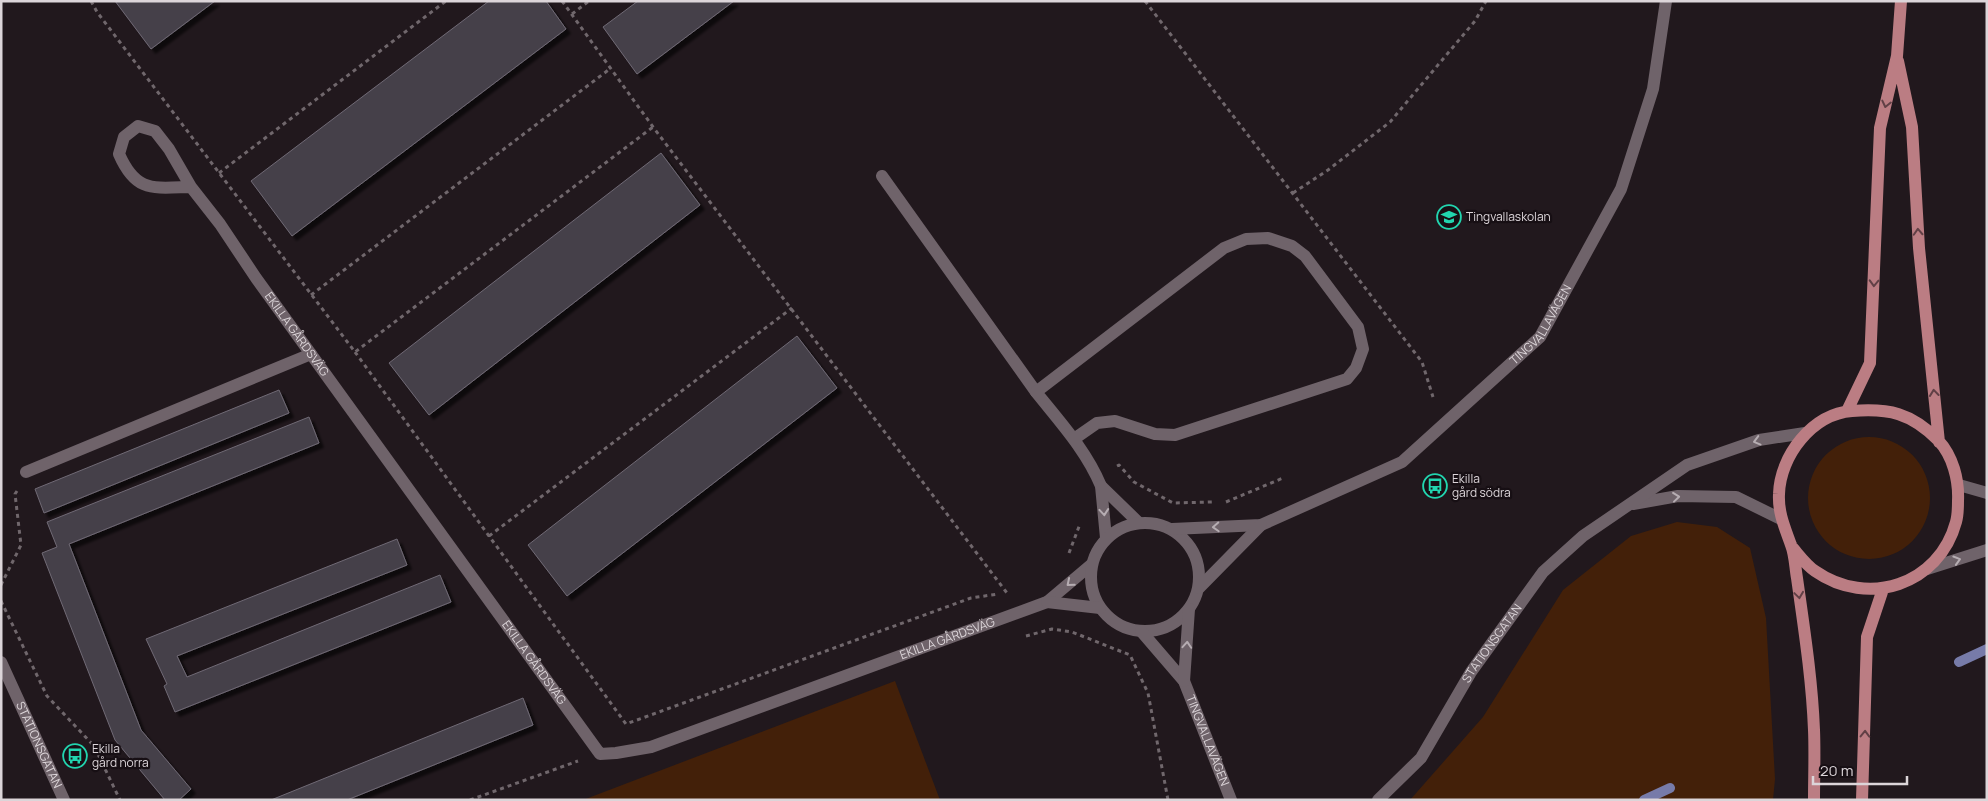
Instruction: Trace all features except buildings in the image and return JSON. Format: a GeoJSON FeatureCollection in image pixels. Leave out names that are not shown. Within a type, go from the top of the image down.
{"type":"FeatureCollection","features":[{"type":"Feature","properties":{"kind":"main road"},"geometry":{"type":"LineString","coordinates":[[1847,411],[1870,363],[1880,128],[1897,56],[1901,1]]}},
{"type":"Feature","properties":{"kind":"main road"},"geometry":{"type":"LineString","coordinates":[[1897,56],[1912,126],[1919,248],[1939,442]]}},
{"type":"Feature","properties":{"kind":"main road"},"geometry":{"type":"LineString","coordinates":[[1792,547],[1813,570],[1835,583],[1855,589],[1882,589],[1906,582],[1928,569],[1947,546],[1957,520],[1958,485],[1951,460],[1939,442],[1922,426],[1902,415],[1879,409],[1847,411],[1824,420],[1805,433],[1784,467],[1778,493],[1781,519],[1792,547],[1805,631],[1813,720],[1814,800]]}},
{"type":"Feature","properties":{"kind":"main road"},"geometry":{"type":"LineString","coordinates":[[1862,800],[1866,637],[1882,589]]}},
{"type":"Feature","properties":{"kind":"street","name":"TINGVALLAVÄGEN"},"geometry":{"type":"LineString","coordinates":[[1260,525],[1402,462],[1540,337],[1621,189],[1653,89],[1666,1]]}},
{"type":"Feature","properties":{"kind":"street","name":"EKILLA GÅRDSVÄG"},"geometry":{"type":"LineString","coordinates":[[191,187],[154,188],[139,183],[126,171],[119,154],[124,137],[138,126],[155,130],[169,149],[191,187],[220,224],[256,278],[600,754],[651,747],[1047,602]]}},
{"type":"Feature","properties":{"kind":"street"},"geometry":{"type":"LineString","coordinates":[[882,176],[1036,392],[1086,455],[1100,483],[1138,522]]}},
{"type":"Feature","properties":{"kind":"street"},"geometry":{"type":"LineString","coordinates":[[1036,392],[1224,248],[1246,239],[1268,238],[1292,246],[1305,256],[1358,327],[1363,349],[1356,368],[1347,379],[1175,435],[1155,434],[1115,421],[1098,423],[1074,439]]}},
{"type":"Feature","properties":{"kind":"street"},"geometry":{"type":"LineString","coordinates":[[26,472],[311,354]]}},
{"type":"Feature","properties":{"kind":"street","name":"STATIONSGATAN"},"geometry":{"type":"LineString","coordinates":[[1378,800],[1421,758],[1471,672],[1543,572],[1583,536],[1687,465],[1759,440],[1805,433]]}},
{"type":"Feature","properties":{"kind":"street"},"geometry":{"type":"LineString","coordinates":[[1100,483],[1106,538]]}},
{"type":"Feature","properties":{"kind":"street"},"geometry":{"type":"LineString","coordinates":[[1958,485],[1987,493]]}},
{"type":"Feature","properties":{"kind":"street","name":"STATIONSGATAN"},"geometry":{"type":"LineString","coordinates":[[1628,505],[1678,496],[1736,497],[1781,519]]}},
{"type":"Feature","properties":{"kind":"street"},"geometry":{"type":"LineString","coordinates":[[1199,588],[1200,571],[1194,554],[1185,540],[1172,529],[1155,523],[1138,522],[1122,528],[1106,538],[1092,564],[1091,583],[1100,608],[1113,622],[1130,630],[1149,632],[1167,627],[1182,618],[1189,609],[1199,588],[1260,525]]}},
{"type":"Feature","properties":{"kind":"street"},"geometry":{"type":"LineString","coordinates":[[1172,529],[1260,525]]}},
{"type":"Feature","properties":{"kind":"street"},"geometry":{"type":"LineString","coordinates":[[1928,569],[1987,550]]}},
{"type":"Feature","properties":{"kind":"street"},"geometry":{"type":"LineString","coordinates":[[1047,602],[1092,564]]}},
{"type":"Feature","properties":{"kind":"street"},"geometry":{"type":"LineString","coordinates":[[1047,602],[1100,608]]}},
{"type":"Feature","properties":{"kind":"street"},"geometry":{"type":"LineString","coordinates":[[1184,681],[1189,609]]}},
{"type":"Feature","properties":{"kind":"street"},"geometry":{"type":"LineString","coordinates":[[1141,631],[1184,681]]}},
{"type":"Feature","properties":{"kind":"street","name":"STATIONSGATAN"},"geometry":{"type":"LineString","coordinates":[[1,662],[64,800]]}},
{"type":"Feature","properties":{"kind":"street","name":"TINGVALLAVÄGEN"},"geometry":{"type":"LineString","coordinates":[[1184,681],[1231,800]]}},
{"type":"Feature","properties":{"kind":"path"},"geometry":{"type":"LineString","coordinates":[[91,1],[97,12],[355,352],[626,724],[971,598],[1008,593]]}},
{"type":"Feature","properties":{"kind":"path"},"geometry":{"type":"LineString","coordinates":[[219,173],[446,1]]}},
{"type":"Feature","properties":{"kind":"path"},"geometry":{"type":"LineString","coordinates":[[562,1],[653,127],[1008,593],[1024,637],[1052,629],[1072,632],[1130,654],[1148,693],[1168,800]]}},
{"type":"Feature","properties":{"kind":"path"},"geometry":{"type":"LineString","coordinates":[[572,14],[589,1]]}},
{"type":"Feature","properties":{"kind":"path"},"geometry":{"type":"LineString","coordinates":[[1145,1],[1422,362],[1433,397]]}},
{"type":"Feature","properties":{"kind":"path"},"geometry":{"type":"LineString","coordinates":[[1292,193],[1328,170],[1390,122],[1475,21],[1486,1]]}},
{"type":"Feature","properties":{"kind":"path"},"geometry":{"type":"LineString","coordinates":[[311,295],[611,68]]}},
{"type":"Feature","properties":{"kind":"path"},"geometry":{"type":"LineString","coordinates":[[355,352],[653,127]]}},
{"type":"Feature","properties":{"kind":"path"},"geometry":{"type":"LineString","coordinates":[[489,536],[792,308]]}},
{"type":"Feature","properties":{"kind":"path"},"geometry":{"type":"LineString","coordinates":[[1100,483],[1119,465],[1134,482],[1173,503],[1228,502],[1283,478]]}},
{"type":"Feature","properties":{"kind":"path"},"geometry":{"type":"LineString","coordinates":[[1,585],[21,545],[15,494],[26,472]]}},
{"type":"Feature","properties":{"kind":"path"},"geometry":{"type":"LineString","coordinates":[[1068,557],[1080,527],[1080,518]]}},
{"type":"Feature","properties":{"kind":"path"},"geometry":{"type":"LineString","coordinates":[[1,601],[47,696],[94,746],[120,800]]}},
{"type":"Feature","properties":{"kind":"path"},"geometry":{"type":"LineString","coordinates":[[470,800],[550,770],[600,754]]}},
{"type":"Feature","properties":{"kind":"shaded area"},"geometry":{"type":"Polygon","coordinates":[[[1869,437],[1892,442],[1912,455],[1925,475],[1930,498],[1925,521],[1912,541],[1892,554],[1869,559],[1846,554],[1826,541],[1813,521],[1808,498],[1813,475],[1826,455],[1846,442],[1869,437]]]}},
{"type":"Feature","properties":{"kind":"shaded area"},"geometry":{"type":"Polygon","coordinates":[[[1677,522],[1717,527],[1750,548],[1766,618],[1775,779],[1773,800],[1410,800],[1483,717],[1563,590],[1631,536],[1677,522]]]}},
{"type":"Feature","properties":{"kind":"shaded area"},"geometry":{"type":"Polygon","coordinates":[[[895,681],[940,800],[583,800],[895,681]]]}},
{"type":"Feature","properties":{"kind":"waterway"},"geometry":{"type":"LineString","coordinates":[[1959,662],[1987,649]]}},
{"type":"Feature","properties":{"kind":"waterway"},"geometry":{"type":"LineString","coordinates":[[1644,800],[1670,788]]}},
{"type":"Feature","properties":{"kind":"place","name":"Tingvallaskolan"},"geometry":{"type":"Point","coordinates":[1449,217]}},
{"type":"Feature","properties":{"kind":"place","name":"Ekilla gård södra"},"geometry":{"type":"Point","coordinates":[1435,486]}},
{"type":"Feature","properties":{"kind":"place","name":"Ekilla gård norra"},"geometry":{"type":"Point","coordinates":[75,756]}}]}
